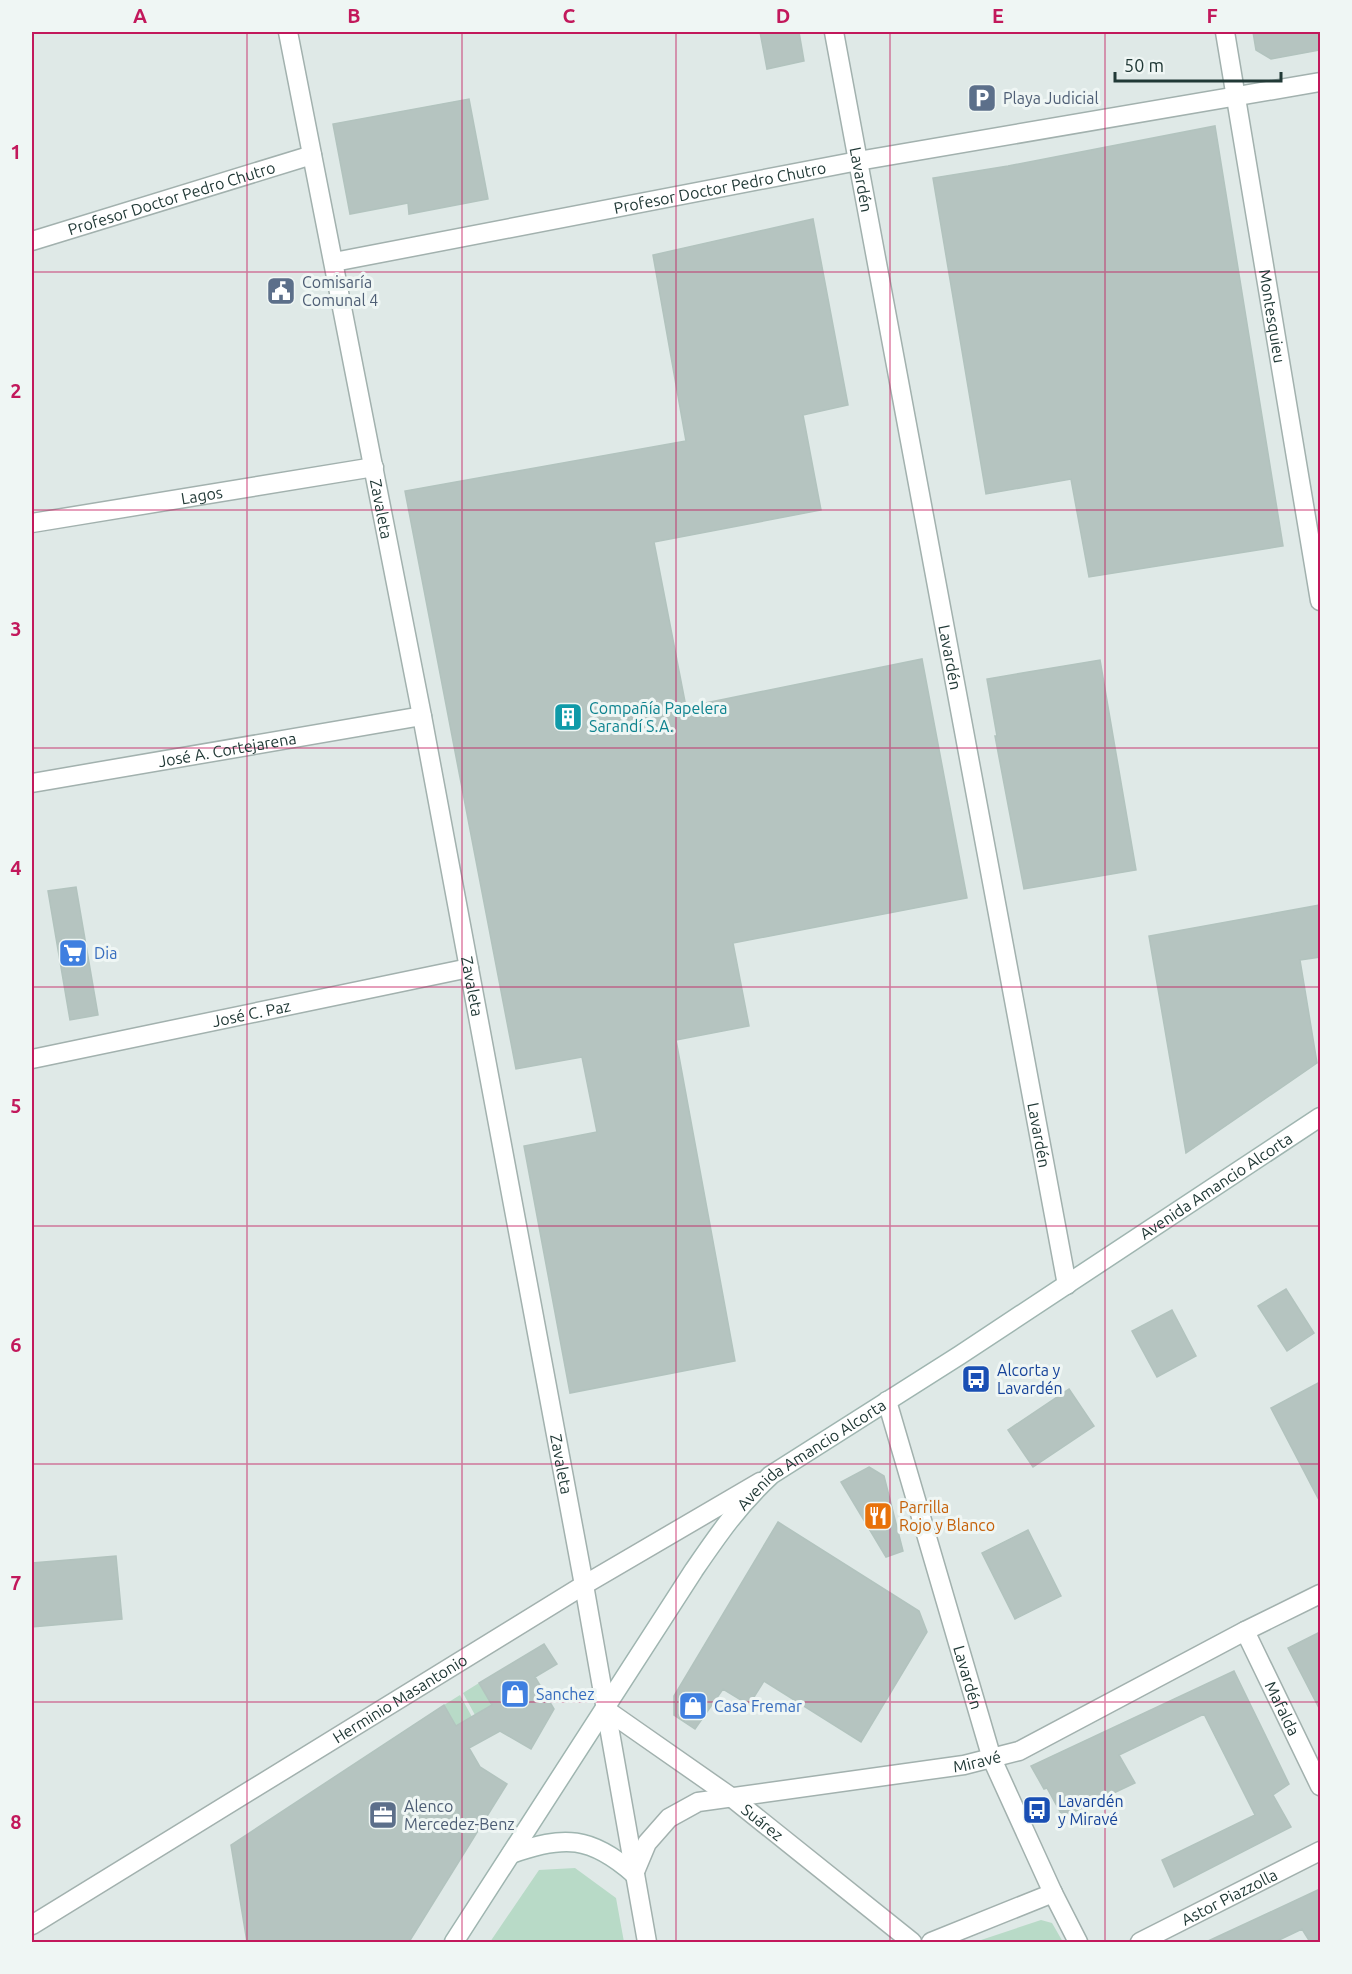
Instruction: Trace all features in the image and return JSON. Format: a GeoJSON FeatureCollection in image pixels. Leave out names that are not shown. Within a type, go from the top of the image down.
{"type":"FeatureCollection","features":[{"type":"Feature","properties":{"kind":"street","name":"Zavaleta"},"geometry":{"type":"LineString","coordinates":[[288,32],[422,716],[584,1585],[647,1942]]}},
{"type":"Feature","properties":{"kind":"street","name":"Lavardén"},"geometry":{"type":"LineString","coordinates":[[834,32],[1067,1285]]}},
{"type":"Feature","properties":{"kind":"street","name":"Montesquieu"},"geometry":{"type":"LineString","coordinates":[[1225,32],[1320,601]]}},
{"type":"Feature","properties":{"kind":"street","name":"Profesor Doctor Pedro Chutro"},"geometry":{"type":"LineString","coordinates":[[334,262],[858,161],[1320,82]]}},
{"type":"Feature","properties":{"kind":"street","name":"Profesor Doctor Pedro Chutro"},"geometry":{"type":"LineString","coordinates":[[32,241],[312,155]]}},
{"type":"Feature","properties":{"kind":"street","name":"Lagos"},"geometry":{"type":"LineString","coordinates":[[32,523],[374,466]]}},
{"type":"Feature","properties":{"kind":"street","name":"José A. Cortejarena"},"geometry":{"type":"LineString","coordinates":[[32,783],[422,716]]}},
{"type":"Feature","properties":{"kind":"street","name":"José C. Paz"},"geometry":{"type":"LineString","coordinates":[[32,1059],[469,968]]}},
{"type":"Feature","properties":{"kind":"street","name":"Avenida Amancio Alcorta"},"geometry":{"type":"LineString","coordinates":[[454,1942],[726,1523],[746,1498],[771,1475],[1067,1285],[1320,1117]]}},
{"type":"Feature","properties":{"kind":"street","name":"Lavardén"},"geometry":{"type":"LineString","coordinates":[[887,1401],[992,1759],[1078,1942]]}},
{"type":"Feature","properties":{"kind":"street","name":"Herminio Masantonio"},"geometry":{"type":"LineString","coordinates":[[32,1925],[584,1585],[771,1475]]}},
{"type":"Feature","properties":{"kind":"street","name":"Miravé"},"geometry":{"type":"LineString","coordinates":[[634,1874],[646,1842],[669,1818],[698,1802],[964,1764],[1019,1751],[1245,1631],[1320,1594]]}},
{"type":"Feature","properties":{"kind":"street","name":"Mafalda"},"geometry":{"type":"LineString","coordinates":[[1245,1631],[1320,1786]]}},
{"type":"Feature","properties":{"kind":"street","name":"Suárez"},"geometry":{"type":"LineString","coordinates":[[605,1709],[731,1797],[912,1942]]}},
{"type":"Feature","properties":{"kind":"street"},"geometry":{"type":"LineString","coordinates":[[512,1854],[537,1845],[563,1841],[590,1845],[614,1856],[634,1874]]}},
{"type":"Feature","properties":{"kind":"street","name":"Astor Piazzolla"},"geometry":{"type":"LineString","coordinates":[[1140,1942],[1320,1851]]}},
{"type":"Feature","properties":{"kind":"street"},"geometry":{"type":"LineString","coordinates":[[931,1942],[1053,1893]]}},
{"type":"Feature","properties":{"kind":"green space"},"geometry":{"type":"Polygon","coordinates":[[[479,1683],[492,1705],[475,1715],[463,1693],[479,1683]]]}},
{"type":"Feature","properties":{"kind":"green space"},"geometry":{"type":"Polygon","coordinates":[[[460,1695],[472,1717],[456,1726],[444,1705],[460,1695]]]}},
{"type":"Feature","properties":{"kind":"green space"},"geometry":{"type":"Polygon","coordinates":[[[575,1868],[616,1898],[624,1942],[490,1942],[539,1870],[575,1868]]]}},
{"type":"Feature","properties":{"kind":"green space"},"geometry":{"type":"Polygon","coordinates":[[[1041,1920],[1052,1923],[1063,1942],[975,1942],[1041,1920]]]}},
{"type":"Feature","properties":{"kind":"building"},"geometry":{"type":"Polygon","coordinates":[[[760,32],[799,32],[804,61],[767,69],[760,32]]]}},
{"type":"Feature","properties":{"kind":"building"},"geometry":{"type":"Polygon","coordinates":[[[1253,32],[1320,32],[1320,50],[1271,59],[1256,50],[1253,32]]]}},
{"type":"Feature","properties":{"kind":"building"},"geometry":{"type":"Polygon","coordinates":[[[469,99],[488,199],[409,214],[408,203],[350,214],[333,124],[469,99]]]}},
{"type":"Feature","properties":{"kind":"building"},"geometry":{"type":"Polygon","coordinates":[[[1215,126],[1283,546],[1089,577],[1071,479],[986,494],[933,178],[1215,126]]]}},
{"type":"Feature","properties":{"kind":"building"},"geometry":{"type":"Polygon","coordinates":[[[813,219],[848,405],[803,415],[821,510],[654,542],[686,707],[922,659],[967,898],[733,943],[749,1026],[676,1040],[735,1361],[570,1393],[524,1146],[597,1132],[582,1057],[516,1069],[405,491],[686,441],[653,255],[813,219]]]}},
{"type":"Feature","properties":{"kind":"building"},"geometry":{"type":"Polygon","coordinates":[[[1100,660],[1136,870],[1024,889],[995,736],[997,736],[987,679],[1100,660]]]}},
{"type":"Feature","properties":{"kind":"building","name":"Dia"},"geometry":{"type":"Polygon","coordinates":[[[76,887],[98,1015],[70,1020],[48,891],[76,887]]]}},
{"type":"Feature","properties":{"kind":"building"},"geometry":{"type":"Polygon","coordinates":[[[1320,905],[1320,957],[1300,960],[1317,1063],[1186,1153],[1149,936],[1320,905]]]}},
{"type":"Feature","properties":{"kind":"building"},"geometry":{"type":"Polygon","coordinates":[[[1286,1289],[1314,1333],[1287,1351],[1258,1306],[1286,1289]]]}},
{"type":"Feature","properties":{"kind":"building"},"geometry":{"type":"Polygon","coordinates":[[[1172,1310],[1196,1356],[1157,1377],[1132,1331],[1172,1310]]]}},
{"type":"Feature","properties":{"kind":"building"},"geometry":{"type":"Polygon","coordinates":[[[1320,1382],[1320,1502],[1271,1408],[1320,1382]]]}},
{"type":"Feature","properties":{"kind":"building"},"geometry":{"type":"Polygon","coordinates":[[[1069,1389],[1094,1426],[1033,1467],[1008,1430],[1069,1389]]]}},
{"type":"Feature","properties":{"kind":"building","name":"Parrilla Rojo y Blanco"},"geometry":{"type":"Polygon","coordinates":[[[869,1467],[884,1476],[903,1551],[886,1557],[841,1482],[869,1467]]]}},
{"type":"Feature","properties":{"kind":"building"},"geometry":{"type":"Polygon","coordinates":[[[778,1522],[919,1611],[927,1632],[861,1742],[764,1681],[749,1705],[723,1689],[695,1729],[674,1715],[674,1696],[778,1522]]]}},
{"type":"Feature","properties":{"kind":"building"},"geometry":{"type":"Polygon","coordinates":[[[1028,1530],[1061,1596],[1015,1619],[982,1553],[1028,1530]]]}},
{"type":"Feature","properties":{"kind":"building"},"geometry":{"type":"Polygon","coordinates":[[[116,1556],[122,1619],[32,1627],[32,1563],[116,1556]]]}},
{"type":"Feature","properties":{"kind":"building"},"geometry":{"type":"Polygon","coordinates":[[[1320,1632],[1320,1710],[1288,1648],[1320,1632]]]}},
{"type":"Feature","properties":{"kind":"building","name":"Alenco Mercedez-Benz"},"geometry":{"type":"Polygon","coordinates":[[[544,1644],[557,1664],[535,1677],[554,1709],[531,1749],[500,1731],[469,1748],[480,1767],[507,1784],[409,1942],[247,1942],[231,1845],[444,1705],[456,1726],[492,1705],[479,1683],[544,1644]]]}},
{"type":"Feature","properties":{"kind":"building"},"geometry":{"type":"Polygon","coordinates":[[[1234,1671],[1289,1784],[1273,1795],[1291,1827],[1174,1887],[1162,1860],[1255,1815],[1204,1714],[1119,1755],[1135,1783],[1063,1817],[1047,1788],[1044,1789],[1031,1766],[1234,1671]]]}},
{"type":"Feature","properties":{"kind":"building"},"geometry":{"type":"Polygon","coordinates":[[[1320,1889],[1320,1942],[1310,1942],[1302,1929],[1275,1942],[1206,1942],[1320,1889]]]}},
{"type":"Feature","properties":{"kind":"place","name":"Playa Judicial"},"geometry":{"type":"Point","coordinates":[982,98]}},
{"type":"Feature","properties":{"kind":"place","name":"Comisaría Comunal 4"},"geometry":{"type":"Point","coordinates":[281,291]}},
{"type":"Feature","properties":{"kind":"place","name":"Compañía Papelera Sarandí S.A."},"geometry":{"type":"Point","coordinates":[568,717]}},
{"type":"Feature","properties":{"kind":"place","name":"Dia"},"geometry":{"type":"Point","coordinates":[73,953]}},
{"type":"Feature","properties":{"kind":"place","name":"Alcorta y Lavardén"},"geometry":{"type":"Point","coordinates":[976,1379]}},
{"type":"Feature","properties":{"kind":"place","name":"Parrilla Rojo y Blanco"},"geometry":{"type":"Point","coordinates":[878,1516]}},
{"type":"Feature","properties":{"kind":"place","name":"Sanchez"},"geometry":{"type":"Point","coordinates":[515,1694]}},
{"type":"Feature","properties":{"kind":"place","name":"Casa Fremar"},"geometry":{"type":"Point","coordinates":[693,1706]}},
{"type":"Feature","properties":{"kind":"place","name":"Lavardén y Miravé"},"geometry":{"type":"Point","coordinates":[1037,1810]}},
{"type":"Feature","properties":{"kind":"place","name":"Alenco Mercedez-Benz"},"geometry":{"type":"Point","coordinates":[383,1815]}}]}
